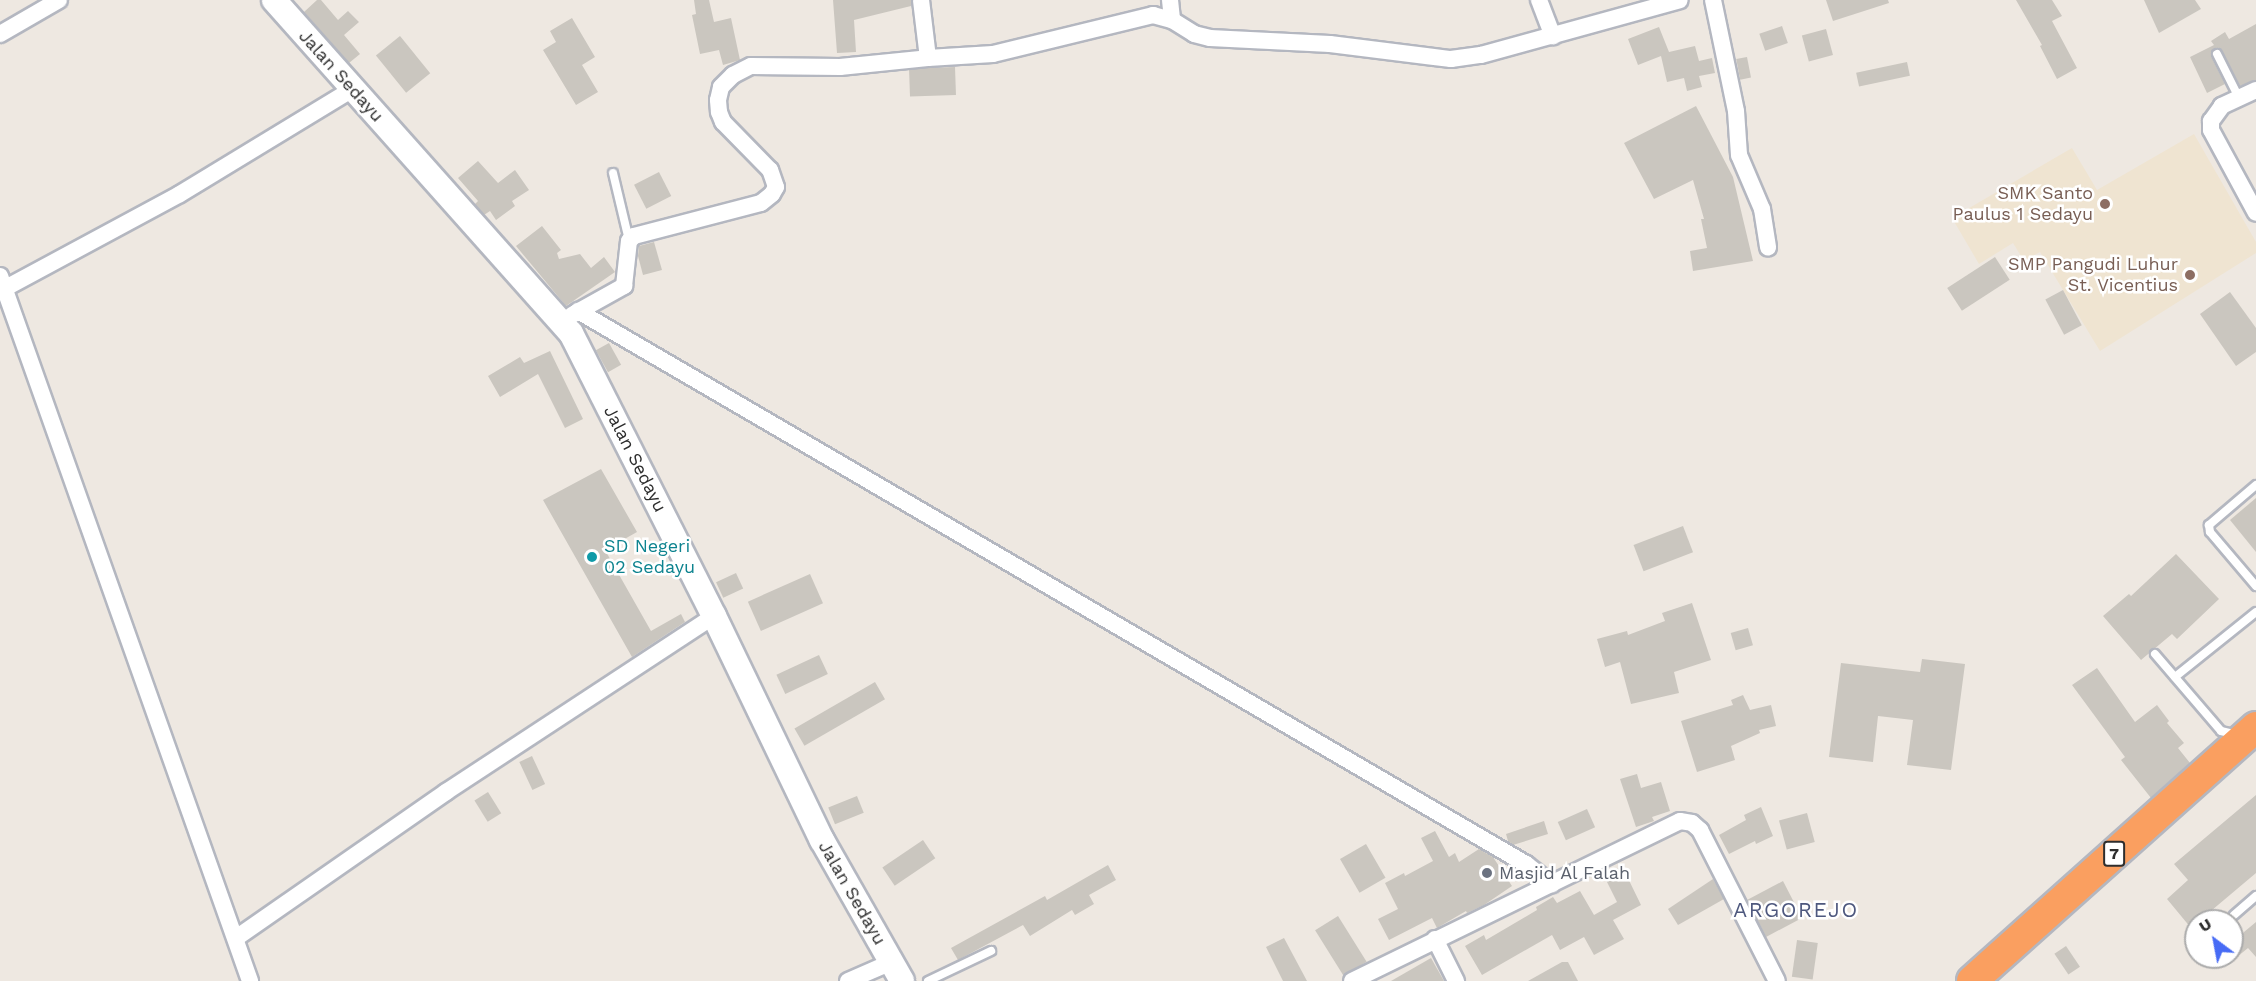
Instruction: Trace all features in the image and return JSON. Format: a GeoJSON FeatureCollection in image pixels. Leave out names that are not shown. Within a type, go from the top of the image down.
{"type":"FeatureCollection","features":[{"type":"Feature","properties":{"kind":"highway","name":"7"},"geometry":{"type":"LineString","coordinates":[[1972,981],[2251,732]]}},
{"type":"Feature","properties":{"kind":"street"},"geometry":{"type":"LineString","coordinates":[[0,34],[58,0]]}},
{"type":"Feature","properties":{"kind":"street","name":"Jalan Sedayu"},"geometry":{"type":"LineString","coordinates":[[274,0],[353,89],[569,316],[579,346],[618,430],[714,616],[822,840],[897,971]]}},
{"type":"Feature","properties":{"kind":"street"},"geometry":{"type":"LineString","coordinates":[[921,0],[927,58]]}},
{"type":"Feature","properties":{"kind":"street"},"geometry":{"type":"LineString","coordinates":[[1170,0],[1172,20]]}},
{"type":"Feature","properties":{"kind":"street"},"geometry":{"type":"LineString","coordinates":[[1539,0],[1552,36]]}},
{"type":"Feature","properties":{"kind":"street"},"geometry":{"type":"LineString","coordinates":[[569,316],[624,286],[629,240],[642,233],[761,203],[772,194],[776,187],[770,170],[723,123],[719,112],[718,100],[721,87],[733,75],[751,66],[840,67],[993,54],[1153,15],[1172,20],[1194,34],[1210,38],[1330,44],[1432,59],[1481,55],[1680,0]]}},
{"type":"Feature","properties":{"kind":"street"},"geometry":{"type":"LineString","coordinates":[[1713,0],[1736,111],[1739,155],[1762,209],[1768,248]]}},
{"type":"Feature","properties":{"kind":"street"},"geometry":{"type":"LineString","coordinates":[[250,981],[2,285],[180,194],[353,89]]}},
{"type":"Feature","properties":{"kind":"street"},"geometry":{"type":"LineString","coordinates":[[2256,90],[2222,106],[2211,121],[2211,130],[2256,213]]}},
{"type":"Feature","properties":{"kind":"street"},"geometry":{"type":"LineString","coordinates":[[569,316],[1526,864],[1552,885]]}},
{"type":"Feature","properties":{"kind":"street"},"geometry":{"type":"LineString","coordinates":[[236,938],[446,792],[714,616]]}},
{"type":"Feature","properties":{"kind":"street"},"geometry":{"type":"LineString","coordinates":[[1352,981],[1680,821],[1692,823],[1700,830],[1777,981]]}},
{"type":"Feature","properties":{"kind":"street"},"geometry":{"type":"LineString","coordinates":[[1435,939],[1456,981]]}},
{"type":"Feature","properties":{"kind":"street"},"geometry":{"type":"LineString","coordinates":[[848,981],[897,971]]}},
{"type":"Feature","properties":{"kind":"lane"},"geometry":{"type":"LineString","coordinates":[[2217,54],[2239,98]]}},
{"type":"Feature","properties":{"kind":"lane"},"geometry":{"type":"LineString","coordinates":[[613,173],[629,240]]}},
{"type":"Feature","properties":{"kind":"lane"},"geometry":{"type":"LineString","coordinates":[[2256,485],[2209,525],[2210,532],[2256,586]]}},
{"type":"Feature","properties":{"kind":"lane"},"geometry":{"type":"LineString","coordinates":[[2175,676],[2256,612]]}},
{"type":"Feature","properties":{"kind":"lane"},"geometry":{"type":"LineString","coordinates":[[2155,654],[2221,731],[2251,732]]}},
{"type":"Feature","properties":{"kind":"lane"},"geometry":{"type":"LineString","coordinates":[[2241,909],[2256,896]]}},
{"type":"Feature","properties":{"kind":"lane"},"geometry":{"type":"LineString","coordinates":[[928,981],[991,951]]}},
{"type":"Feature","properties":{"kind":"shaded area","name":"SMK Santo Paulus 1 Sedayu"},"geometry":{"type":"Polygon","coordinates":[[[2194,134],[2256,242],[2256,253],[2100,351],[2040,252],[2024,261],[2013,243],[1979,264],[1952,218],[2072,148],[2097,190],[2194,134]]]}},
{"type":"Feature","properties":{"kind":"building"},"geometry":{"type":"Polygon","coordinates":[[[317,0],[321,0],[338,20],[348,11],[359,22],[344,35],[360,54],[349,63],[304,12],[317,0]]]}},
{"type":"Feature","properties":{"kind":"building"},"geometry":{"type":"Polygon","coordinates":[[[694,0],[709,0],[714,22],[731,18],[740,60],[723,65],[719,50],[700,54],[692,15],[696,14],[694,0]]]}},
{"type":"Feature","properties":{"kind":"building"},"geometry":{"type":"Polygon","coordinates":[[[833,0],[911,0],[911,6],[854,20],[856,52],[837,53],[833,0]]]}},
{"type":"Feature","properties":{"kind":"building"},"geometry":{"type":"Polygon","coordinates":[[[1826,0],[1888,0],[1889,3],[1833,21],[1826,0]]]}},
{"type":"Feature","properties":{"kind":"building"},"geometry":{"type":"Polygon","coordinates":[[[2016,0],[2052,0],[2062,16],[2052,21],[2077,68],[2057,79],[2040,46],[2042,45],[2016,0]]]}},
{"type":"Feature","properties":{"kind":"building"},"geometry":{"type":"Polygon","coordinates":[[[2144,0],[2195,0],[2201,9],[2159,33],[2144,0]]]}},
{"type":"Feature","properties":{"kind":"building"},"geometry":{"type":"Polygon","coordinates":[[[572,18],[595,57],[582,65],[598,92],[576,105],[543,50],[556,42],[550,31],[572,18]]]}},
{"type":"Feature","properties":{"kind":"building"},"geometry":{"type":"Polygon","coordinates":[[[2256,24],[2256,80],[2240,86],[2222,51],[2215,48],[2211,56],[2225,84],[2207,93],[2190,57],[2214,45],[2211,41],[2225,32],[2229,39],[2256,24]]]}},
{"type":"Feature","properties":{"kind":"building"},"geometry":{"type":"Polygon","coordinates":[[[1782,26],[1788,43],[1765,51],[1759,34],[1782,26]]]}},
{"type":"Feature","properties":{"kind":"building"},"geometry":{"type":"Polygon","coordinates":[[[1659,27],[1669,52],[1695,46],[1699,61],[1712,58],[1715,73],[1699,76],[1702,87],[1687,91],[1684,78],[1667,82],[1661,56],[1638,65],[1628,39],[1659,27]]]}},
{"type":"Feature","properties":{"kind":"building"},"geometry":{"type":"Polygon","coordinates":[[[1826,29],[1833,55],[1809,62],[1802,35],[1826,29]]]}},
{"type":"Feature","properties":{"kind":"building"},"geometry":{"type":"Polygon","coordinates":[[[400,36],[430,73],[406,93],[376,56],[400,36]]]}},
{"type":"Feature","properties":{"kind":"building"},"geometry":{"type":"Polygon","coordinates":[[[1747,57],[1751,78],[1740,80],[1736,59],[1747,57]]]}},
{"type":"Feature","properties":{"kind":"building"},"geometry":{"type":"Polygon","coordinates":[[[1907,62],[1910,76],[1859,87],[1856,73],[1907,62]]]}},
{"type":"Feature","properties":{"kind":"building"},"geometry":{"type":"Polygon","coordinates":[[[955,67],[956,95],[910,97],[909,69],[955,67]]]}},
{"type":"Feature","properties":{"kind":"building"},"geometry":{"type":"Polygon","coordinates":[[[1696,106],[1733,177],[1753,261],[1693,271],[1690,251],[1707,248],[1701,219],[1704,219],[1693,180],[1654,199],[1624,143],[1696,106]]]}},
{"type":"Feature","properties":{"kind":"building"},"geometry":{"type":"Polygon","coordinates":[[[478,161],[498,183],[515,170],[529,190],[512,201],[515,206],[496,220],[490,211],[484,215],[475,204],[478,201],[458,178],[478,161]]]}},
{"type":"Feature","properties":{"kind":"building"},"geometry":{"type":"Polygon","coordinates":[[[659,172],[671,196],[646,209],[634,185],[659,172]]]}},
{"type":"Feature","properties":{"kind":"building"},"geometry":{"type":"Polygon","coordinates":[[[542,226],[561,250],[557,253],[559,259],[580,254],[591,268],[604,257],[615,272],[566,306],[516,246],[542,226]]]}},
{"type":"Feature","properties":{"kind":"building"},"geometry":{"type":"Polygon","coordinates":[[[654,242],[662,270],[643,275],[638,256],[639,246],[654,242]]]}},
{"type":"Feature","properties":{"kind":"building"},"geometry":{"type":"Polygon","coordinates":[[[1995,257],[2010,280],[1962,311],[1947,288],[1995,257]]]}},
{"type":"Feature","properties":{"kind":"building"},"geometry":{"type":"Polygon","coordinates":[[[2063,290],[2082,325],[2064,335],[2045,299],[2063,290]]]}},
{"type":"Feature","properties":{"kind":"building"},"geometry":{"type":"Polygon","coordinates":[[[2230,292],[2256,328],[2256,352],[2236,366],[2200,314],[2230,292]]]}},
{"type":"Feature","properties":{"kind":"building"},"geometry":{"type":"Polygon","coordinates":[[[609,343],[621,365],[608,372],[596,350],[609,343]]]}},
{"type":"Feature","properties":{"kind":"building"},"geometry":{"type":"Polygon","coordinates":[[[550,351],[583,419],[565,428],[538,374],[500,397],[488,376],[520,357],[524,363],[550,351]]]}},
{"type":"Feature","properties":{"kind":"building","name":"SD Negeri 02 Sedayu"},"geometry":{"type":"Polygon","coordinates":[[[601,469],[637,532],[605,550],[651,631],[681,614],[685,622],[632,657],[543,500],[601,469]]]}},
{"type":"Feature","properties":{"kind":"building"},"geometry":{"type":"Polygon","coordinates":[[[2256,498],[2256,552],[2230,520],[2256,498]]]}},
{"type":"Feature","properties":{"kind":"building"},"geometry":{"type":"Polygon","coordinates":[[[1683,526],[1693,552],[1644,571],[1634,545],[1683,526]]]}},
{"type":"Feature","properties":{"kind":"building"},"geometry":{"type":"Polygon","coordinates":[[[2176,554],[2219,599],[2177,639],[2172,634],[2141,660],[2103,616],[2129,594],[2131,596],[2176,554]]]}},
{"type":"Feature","properties":{"kind":"building"},"geometry":{"type":"Polygon","coordinates":[[[736,573],[743,588],[723,598],[716,582],[736,573]]]}},
{"type":"Feature","properties":{"kind":"building"},"geometry":{"type":"Polygon","coordinates":[[[810,574],[823,603],[761,631],[748,602],[810,574]]]}},
{"type":"Feature","properties":{"kind":"building"},"geometry":{"type":"Polygon","coordinates":[[[1692,603],[1711,660],[1674,672],[1679,693],[1631,704],[1620,662],[1605,667],[1597,639],[1627,631],[1628,635],[1665,621],[1662,613],[1692,603]]]}},
{"type":"Feature","properties":{"kind":"building"},"geometry":{"type":"Polygon","coordinates":[[[1748,628],[1753,645],[1736,650],[1731,633],[1748,628]]]}},
{"type":"Feature","properties":{"kind":"building"},"geometry":{"type":"Polygon","coordinates":[[[819,655],[828,674],[785,694],[776,675],[819,655]]]}},
{"type":"Feature","properties":{"kind":"building"},"geometry":{"type":"Polygon","coordinates":[[[1922,659],[1965,664],[1951,770],[1907,765],[1913,720],[1878,716],[1873,762],[1829,757],[1841,663],[1920,672],[1922,659]]]}},
{"type":"Feature","properties":{"kind":"building"},"geometry":{"type":"Polygon","coordinates":[[[2097,668],[2135,722],[2157,705],[2169,721],[2167,723],[2184,743],[2178,748],[2190,763],[2151,798],[2121,760],[2125,757],[2072,685],[2097,668]]]}},
{"type":"Feature","properties":{"kind":"building"},"geometry":{"type":"Polygon","coordinates":[[[875,682],[885,699],[804,746],[794,729],[875,682]]]}},
{"type":"Feature","properties":{"kind":"building"},"geometry":{"type":"Polygon","coordinates":[[[1743,695],[1750,710],[1771,705],[1776,726],[1759,730],[1760,733],[1731,746],[1735,760],[1697,772],[1681,721],[1733,705],[1731,700],[1743,695]]]}},
{"type":"Feature","properties":{"kind":"building"},"geometry":{"type":"Polygon","coordinates":[[[532,756],[545,784],[532,790],[519,762],[532,756]]]}},
{"type":"Feature","properties":{"kind":"building"},"geometry":{"type":"Polygon","coordinates":[[[1637,774],[1641,788],[1661,782],[1670,811],[1652,817],[1654,821],[1636,827],[1620,779],[1637,774]]]}},
{"type":"Feature","properties":{"kind":"building"},"geometry":{"type":"Polygon","coordinates":[[[488,792],[501,813],[488,822],[474,800],[488,792]]]}},
{"type":"Feature","properties":{"kind":"building"},"geometry":{"type":"Polygon","coordinates":[[[2256,795],[2256,873],[2213,909],[2184,909],[2184,920],[2167,899],[2188,880],[2174,864],[2256,795]]]}},
{"type":"Feature","properties":{"kind":"building"},"geometry":{"type":"Polygon","coordinates":[[[857,796],[864,813],[835,824],[828,808],[857,796]]]}},
{"type":"Feature","properties":{"kind":"building"},"geometry":{"type":"Polygon","coordinates":[[[1761,807],[1773,836],[1756,844],[1755,841],[1729,854],[1719,835],[1746,820],[1744,815],[1761,807]]]}},
{"type":"Feature","properties":{"kind":"building"},"geometry":{"type":"Polygon","coordinates":[[[1587,809],[1595,827],[1566,840],[1558,822],[1587,809]]]}},
{"type":"Feature","properties":{"kind":"building"},"geometry":{"type":"Polygon","coordinates":[[[1807,813],[1815,842],[1787,849],[1779,821],[1807,813]]]}},
{"type":"Feature","properties":{"kind":"building"},"geometry":{"type":"Polygon","coordinates":[[[1544,821],[1548,834],[1513,845],[1508,841],[1506,834],[1544,821]]]}},
{"type":"Feature","properties":{"kind":"building"},"geometry":{"type":"Polygon","coordinates":[[[1435,831],[1449,857],[1455,853],[1459,862],[1479,849],[1493,857],[1512,886],[1484,905],[1467,913],[1466,911],[1437,928],[1432,918],[1389,940],[1378,919],[1398,909],[1385,883],[1404,873],[1405,876],[1433,861],[1421,838],[1435,831]]]}},
{"type":"Feature","properties":{"kind":"building"},"geometry":{"type":"Polygon","coordinates":[[[923,840],[935,858],[895,886],[882,867],[923,840]]]}},
{"type":"Feature","properties":{"kind":"building"},"geometry":{"type":"Polygon","coordinates":[[[1366,844],[1386,878],[1360,893],[1340,859],[1366,844]]]}},
{"type":"Feature","properties":{"kind":"building"},"geometry":{"type":"Polygon","coordinates":[[[1108,865],[1116,880],[1089,895],[1094,904],[1075,915],[1072,910],[1030,936],[1023,925],[958,960],[951,948],[1045,896],[1047,900],[1108,865]]]}},
{"type":"Feature","properties":{"kind":"building"},"geometry":{"type":"Polygon","coordinates":[[[1622,866],[1641,905],[1613,920],[1624,939],[1594,955],[1584,937],[1560,950],[1552,935],[1482,975],[1465,946],[1484,935],[1486,940],[1537,910],[1536,907],[1553,897],[1557,903],[1580,891],[1594,915],[1617,902],[1604,876],[1622,866]]]}},
{"type":"Feature","properties":{"kind":"building"},"geometry":{"type":"Polygon","coordinates":[[[1713,879],[1724,899],[1678,925],[1668,909],[1713,879]]]}},
{"type":"Feature","properties":{"kind":"building"},"geometry":{"type":"Polygon","coordinates":[[[1783,881],[1800,914],[1800,919],[1766,937],[1747,900],[1783,881]]]}},
{"type":"Feature","properties":{"kind":"building"},"geometry":{"type":"Polygon","coordinates":[[[1338,916],[1367,962],[1344,976],[1315,930],[1338,916]]]}},
{"type":"Feature","properties":{"kind":"building"},"geometry":{"type":"Polygon","coordinates":[[[2256,922],[2256,957],[2248,948],[2244,951],[2244,932],[2256,922]]]}},
{"type":"Feature","properties":{"kind":"building"},"geometry":{"type":"Polygon","coordinates":[[[1284,938],[1307,981],[1283,981],[1266,947],[1284,938]]]}},
{"type":"Feature","properties":{"kind":"building"},"geometry":{"type":"Polygon","coordinates":[[[1797,940],[1818,943],[1813,980],[1792,977],[1797,940]]]}},
{"type":"Feature","properties":{"kind":"building"},"geometry":{"type":"Polygon","coordinates":[[[2066,946],[2080,967],[2068,975],[2054,954],[2066,946]]]}},
{"type":"Feature","properties":{"kind":"building"},"geometry":{"type":"Polygon","coordinates":[[[1431,958],[1444,981],[1391,981],[1431,958]]]}},
{"type":"Feature","properties":{"kind":"building"},"geometry":{"type":"Polygon","coordinates":[[[1562,962],[1568,962],[1578,981],[1528,981],[1562,962]]]}},
{"type":"Feature","properties":{"kind":"place","name":"SMK Santo Paulus 1 Sedayu"},"geometry":{"type":"Point","coordinates":[2105,204]}},
{"type":"Feature","properties":{"kind":"place","name":"SMP Pangudi Luhur St. Vicentius"},"geometry":{"type":"Point","coordinates":[2190,275]}},
{"type":"Feature","properties":{"kind":"place","name":"SD Negeri 02 Sedayu"},"geometry":{"type":"Point","coordinates":[592,557]}},
{"type":"Feature","properties":{"kind":"place","name":"Masjid Al Falah"},"geometry":{"type":"Point","coordinates":[1487,873]}},
{"type":"Feature","properties":{"kind":"district","name":"ARGOREJO"},"geometry":{"type":"Point","coordinates":[1796,910]}}]}
